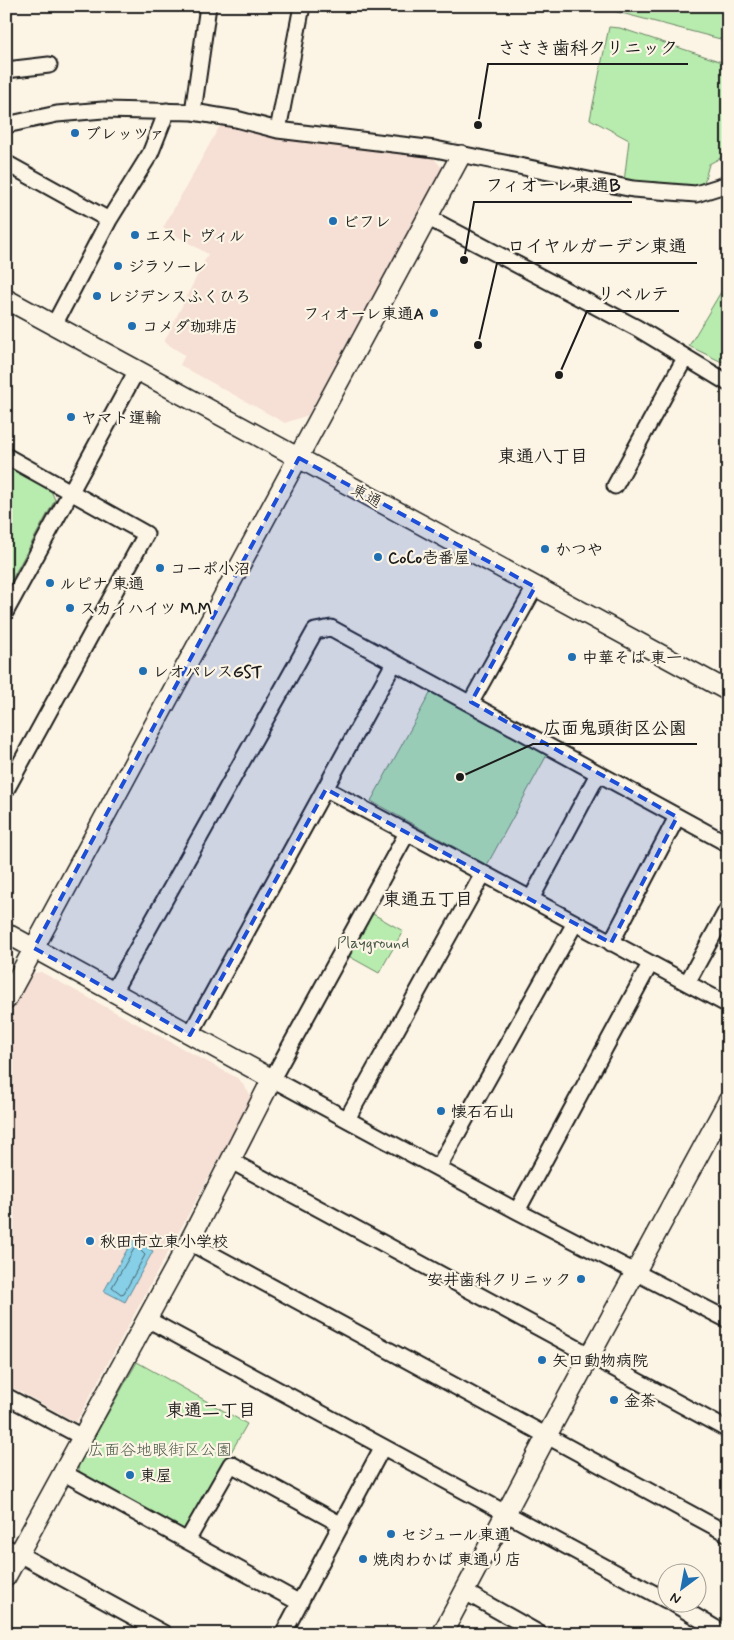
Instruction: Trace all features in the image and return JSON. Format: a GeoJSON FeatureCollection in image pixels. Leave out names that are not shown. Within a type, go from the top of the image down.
{"type":"FeatureCollection","features":[{"type":"Feature","properties":{"kind":"street"},"geometry":{"type":"LineString","coordinates":[[193,112],[208,6]]}},
{"type":"Feature","properties":{"kind":"street"},"geometry":{"type":"LineString","coordinates":[[278,130],[302,6]]}},
{"type":"Feature","properties":{"kind":"street"},"geometry":{"type":"LineString","coordinates":[[6,70],[48,65]]}},
{"type":"Feature","properties":{"kind":"street"},"geometry":{"type":"LineString","coordinates":[[6,125],[57,114],[103,110],[193,112],[236,119],[278,130],[435,149],[462,156],[633,189],[696,194],[728,184]]}},
{"type":"Feature","properties":{"kind":"street"},"geometry":{"type":"LineString","coordinates":[[54,325],[110,220],[150,154],[167,111]]}},
{"type":"Feature","properties":{"kind":"street"},"geometry":{"type":"LineString","coordinates":[[6,1000],[427,217],[462,156]]}},
{"type":"Feature","properties":{"kind":"street"},"geometry":{"type":"LineString","coordinates":[[6,163],[110,220]]}},
{"type":"Feature","properties":{"kind":"street"},"geometry":{"type":"LineString","coordinates":[[427,217],[637,328],[728,383]]}},
{"type":"Feature","properties":{"kind":"street","name":"東通"},"geometry":{"type":"LineString","coordinates":[[6,299],[728,691]]}},
{"type":"Feature","properties":{"kind":"street"},"geometry":{"type":"LineString","coordinates":[[615,486],[685,358]]}},
{"type":"Feature","properties":{"kind":"street"},"geometry":{"type":"LineString","coordinates":[[6,611],[137,370]]}},
{"type":"Feature","properties":{"kind":"street"},"geometry":{"type":"LineString","coordinates":[[6,456],[146,534],[6,790]]}},
{"type":"Feature","properties":{"kind":"street"},"geometry":{"type":"LineString","coordinates":[[471,702],[535,587]]}},
{"type":"Feature","properties":{"kind":"street"},"geometry":{"type":"LineString","coordinates":[[113,992],[315,631],[331,628],[394,663],[471,702],[598,774],[728,844]]}},
{"type":"Feature","properties":{"kind":"street"},"geometry":{"type":"LineString","coordinates":[[190,1034],[394,663]]}},
{"type":"Feature","properties":{"kind":"street"},"geometry":{"type":"LineString","coordinates":[[531,900],[598,774]]}},
{"type":"Feature","properties":{"kind":"street"},"geometry":{"type":"LineString","coordinates":[[326,789],[728,1005]]}},
{"type":"Feature","properties":{"kind":"street"},"geometry":{"type":"LineString","coordinates":[[611,942],[677,817]]}},
{"type":"Feature","properties":{"kind":"street"},"geometry":{"type":"LineString","coordinates":[[6,1578],[12,1551],[62,1472],[147,1319],[189,1242],[272,1079],[407,832]]}},
{"type":"Feature","properties":{"kind":"street"},"geometry":{"type":"LineString","coordinates":[[347,1119],[483,874]]}},
{"type":"Feature","properties":{"kind":"street"},"geometry":{"type":"LineString","coordinates":[[687,983],[728,908]]}},
{"type":"Feature","properties":{"kind":"street"},"geometry":{"type":"LineString","coordinates":[[438,1168],[575,923]]}},
{"type":"Feature","properties":{"kind":"street"},"geometry":{"type":"LineString","coordinates":[[6,933],[517,1211],[637,1272],[726,1313]]}},
{"type":"Feature","properties":{"kind":"street"},"geometry":{"type":"LineString","coordinates":[[517,1211],[650,964]]}},
{"type":"Feature","properties":{"kind":"street"},"geometry":{"type":"LineString","coordinates":[[442,1634],[590,1355],[637,1272],[728,1101]]}},
{"type":"Feature","properties":{"kind":"street"},"geometry":{"type":"LineString","coordinates":[[231,1161],[728,1430]]}},
{"type":"Feature","properties":{"kind":"street"},"geometry":{"type":"LineString","coordinates":[[189,1242],[728,1534]]}},
{"type":"Feature","properties":{"kind":"street"},"geometry":{"type":"LineString","coordinates":[[147,1319],[382,1448],[506,1512],[656,1594]]}},
{"type":"Feature","properties":{"kind":"street"},"geometry":{"type":"LineString","coordinates":[[6,1396],[82,1437]]}},
{"type":"Feature","properties":{"kind":"street"},"geometry":{"type":"LineString","coordinates":[[283,1634],[382,1448]]}},
{"type":"Feature","properties":{"kind":"street"},"geometry":{"type":"LineString","coordinates":[[187,1541],[230,1464],[340,1524]]}},
{"type":"Feature","properties":{"kind":"street"},"geometry":{"type":"LineString","coordinates":[[62,1472],[300,1603]]}},
{"type":"Feature","properties":{"kind":"street"},"geometry":{"type":"LineString","coordinates":[[12,1551],[165,1634]]}},
{"type":"Feature","properties":{"kind":"street"},"geometry":{"type":"LineString","coordinates":[[465,1592],[540,1634]]}},
{"type":"Feature","properties":{"kind":"street"},"geometry":{"type":"LineString","coordinates":[[688,1612],[725,1634]]}},
{"type":"Feature","properties":{"kind":"highlighted area"},"geometry":{"type":"Polygon","coordinates":[[[299,458],[535,587],[471,702],[677,817],[611,943],[326,789],[190,1035],[34,948],[299,458]]]}},
{"type":"Feature","properties":{"kind":"shaded area"},"geometry":{"type":"Polygon","coordinates":[[[222,122],[431,155],[443,169],[308,415],[285,423],[180,365],[185,355],[164,342],[208,254],[163,228],[222,122]]]}},
{"type":"Feature","properties":{"kind":"shaded area","name":"秋田市立東小学校"},"geometry":{"type":"Polygon","coordinates":[[[41,972],[239,1079],[252,1097],[76,1422],[6,1384],[6,1015],[29,974],[41,972]]]}},
{"type":"Feature","properties":{"kind":"green space"},"geometry":{"type":"Polygon","coordinates":[[[606,6],[703,6],[728,12],[728,41],[610,10],[606,6]]]}},
{"type":"Feature","properties":{"kind":"green space"},"geometry":{"type":"Polygon","coordinates":[[[609,27],[620,28],[728,64],[728,154],[709,164],[703,187],[624,182],[629,140],[590,119],[609,27]]]}},
{"type":"Feature","properties":{"kind":"green space"},"geometry":{"type":"Polygon","coordinates":[[[728,280],[728,353],[722,362],[689,346],[728,280]]]}},
{"type":"Feature","properties":{"kind":"green space"},"geometry":{"type":"Polygon","coordinates":[[[6,464],[49,486],[55,500],[6,590],[6,464]]]}},
{"type":"Feature","properties":{"kind":"green space"},"geometry":{"type":"Polygon","coordinates":[[[432,690],[548,753],[487,865],[371,801],[432,690]]]}},
{"type":"Feature","properties":{"kind":"green space","name":"Playground"},"geometry":{"type":"Polygon","coordinates":[[[366,910],[403,931],[379,973],[343,953],[366,910]]]}},
{"type":"Feature","properties":{"kind":"green space","name":"広面谷地眼街区公園"},"geometry":{"type":"Polygon","coordinates":[[[137,1362],[247,1424],[184,1535],[81,1477],[78,1466],[137,1362]]]}},
{"type":"Feature","properties":{"kind":"water"},"geometry":{"type":"Polygon","coordinates":[[[133,1239],[153,1251],[125,1302],[104,1291],[133,1239]]]}},
{"type":"Feature","properties":{"kind":"place","name":"ささき歯科クリニック"},"geometry":{"type":"Point","coordinates":[478,125]}},
{"type":"Feature","properties":{"kind":"place","name":"ブレッツァ"},"geometry":{"type":"Point","coordinates":[75,133]}},
{"type":"Feature","properties":{"kind":"place","name":"ビフレ"},"geometry":{"type":"Point","coordinates":[333,221]}},
{"type":"Feature","properties":{"kind":"place","name":"エスト ヴィル"},"geometry":{"type":"Point","coordinates":[135,235]}},
{"type":"Feature","properties":{"kind":"place","name":"フィオーレ東通B"},"geometry":{"type":"Point","coordinates":[464,260]}},
{"type":"Feature","properties":{"kind":"place","name":"ジラソーレ"},"geometry":{"type":"Point","coordinates":[118,266]}},
{"type":"Feature","properties":{"kind":"place","name":"レジデンスふくひろ"},"geometry":{"type":"Point","coordinates":[97,296]}},
{"type":"Feature","properties":{"kind":"place","name":"フィオーレ東通A"},"geometry":{"type":"Point","coordinates":[434,313]}},
{"type":"Feature","properties":{"kind":"place","name":"コメダ珈琲店"},"geometry":{"type":"Point","coordinates":[132,326]}},
{"type":"Feature","properties":{"kind":"place","name":"ロイヤルガーデン東通"},"geometry":{"type":"Point","coordinates":[478,345]}},
{"type":"Feature","properties":{"kind":"place","name":"リベルテ"},"geometry":{"type":"Point","coordinates":[559,375]}},
{"type":"Feature","properties":{"kind":"place","name":"ヤマト運輸"},"geometry":{"type":"Point","coordinates":[71,417]}},
{"type":"Feature","properties":{"kind":"place","name":"かつや"},"geometry":{"type":"Point","coordinates":[545,549]}},
{"type":"Feature","properties":{"kind":"place","name":"CoCo壱番屋"},"geometry":{"type":"Point","coordinates":[378,557]}},
{"type":"Feature","properties":{"kind":"place","name":"コーポ小沼"},"geometry":{"type":"Point","coordinates":[160,568]}},
{"type":"Feature","properties":{"kind":"place","name":"ルピナ 東通"},"geometry":{"type":"Point","coordinates":[50,583]}},
{"type":"Feature","properties":{"kind":"place","name":"スカイハイツ M.M"},"geometry":{"type":"Point","coordinates":[70,608]}},
{"type":"Feature","properties":{"kind":"place","name":"中華そば 東一"},"geometry":{"type":"Point","coordinates":[572,657]}},
{"type":"Feature","properties":{"kind":"place","name":"レオパレスGST"},"geometry":{"type":"Point","coordinates":[143,671]}},
{"type":"Feature","properties":{"kind":"place","name":"広面鬼頭街区公園"},"geometry":{"type":"Point","coordinates":[460,777]}},
{"type":"Feature","properties":{"kind":"place","name":"懐石石山"},"geometry":{"type":"Point","coordinates":[441,1111]}},
{"type":"Feature","properties":{"kind":"place","name":"秋田市立東小学校"},"geometry":{"type":"Point","coordinates":[90,1241]}},
{"type":"Feature","properties":{"kind":"place","name":"安井歯科クリニック"},"geometry":{"type":"Point","coordinates":[581,1279]}},
{"type":"Feature","properties":{"kind":"place","name":"矢口動物病院"},"geometry":{"type":"Point","coordinates":[542,1360]}},
{"type":"Feature","properties":{"kind":"place","name":"金茶"},"geometry":{"type":"Point","coordinates":[614,1400]}},
{"type":"Feature","properties":{"kind":"place","name":"東屋"},"geometry":{"type":"Point","coordinates":[130,1475]}},
{"type":"Feature","properties":{"kind":"place","name":"セジュール東通"},"geometry":{"type":"Point","coordinates":[391,1534]}},
{"type":"Feature","properties":{"kind":"place","name":"焼肉わかば 東通り店"},"geometry":{"type":"Point","coordinates":[363,1559]}},
{"type":"Feature","properties":{"kind":"district","name":"東通八丁目"},"geometry":{"type":"Point","coordinates":[543,456]}},
{"type":"Feature","properties":{"kind":"district","name":"東通五丁目"},"geometry":{"type":"Point","coordinates":[428,899]}},
{"type":"Feature","properties":{"kind":"district","name":"東通二丁目"},"geometry":{"type":"Point","coordinates":[211,1410]}}]}
